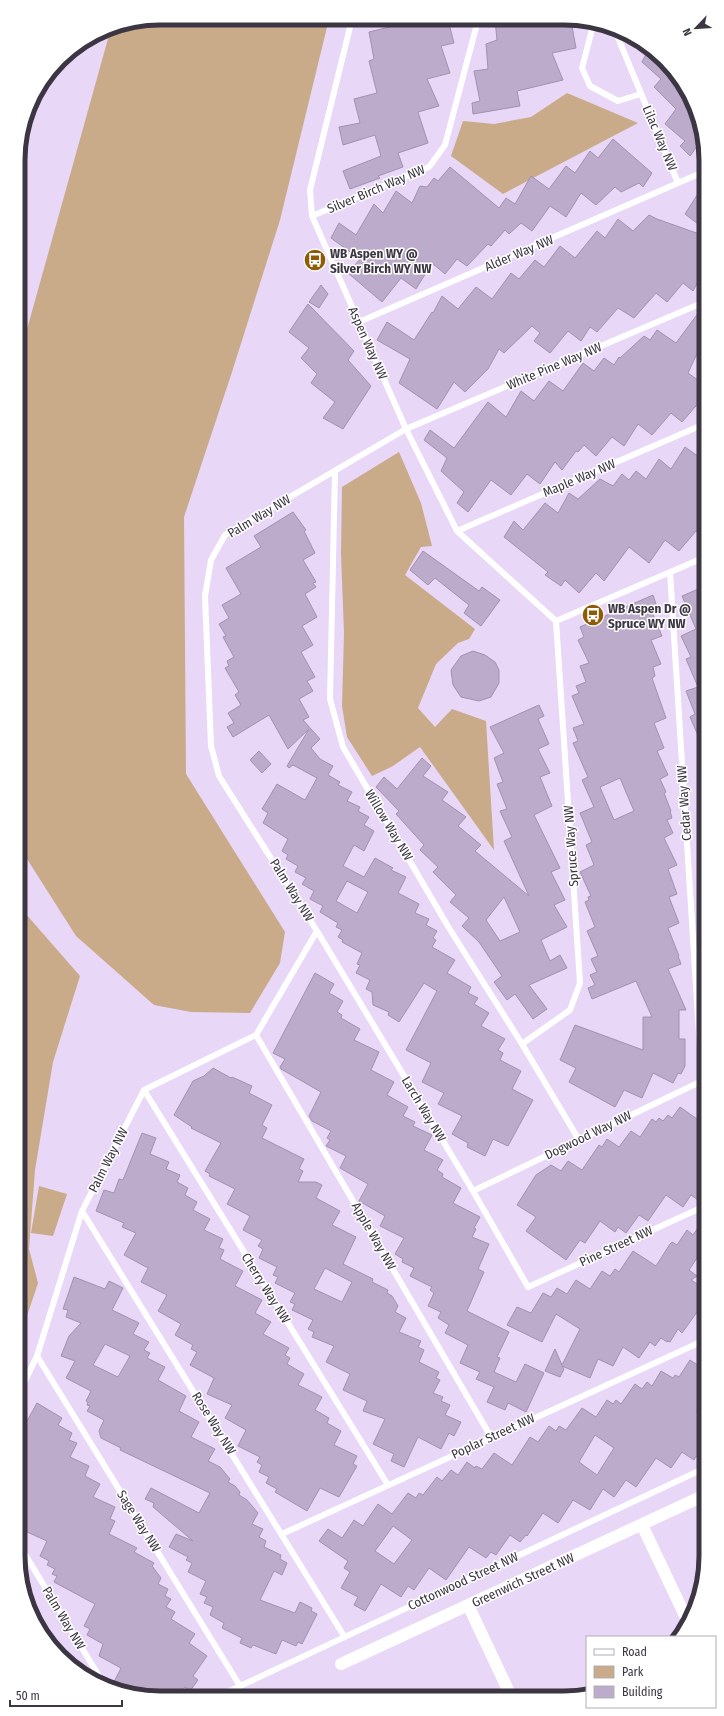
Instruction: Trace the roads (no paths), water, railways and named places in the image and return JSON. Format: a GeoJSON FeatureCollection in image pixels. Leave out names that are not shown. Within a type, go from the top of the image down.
{"type":"FeatureCollection","features":[{"type":"Feature","properties":{"kind":"street","name":"Greenwich Street NW"},"geometry":{"type":"LineString","coordinates":[[341,1664],[699,1499]]}},
{"type":"Feature","properties":{"kind":"street"},"geometry":{"type":"LineString","coordinates":[[642,1525],[685,1616]]}},
{"type":"Feature","properties":{"kind":"street"},"geometry":{"type":"LineString","coordinates":[[468,1605],[509,1691]]}},
{"type":"Feature","properties":{"kind":"lane","name":"Aspen Way NW"},"geometry":{"type":"LineString","coordinates":[[351,25],[310,190],[312,216],[406,429],[457,531],[556,621]]}},
{"type":"Feature","properties":{"kind":"lane","name":"Silver Birch Way NW"},"geometry":{"type":"LineString","coordinates":[[312,216],[429,167],[445,145],[477,25]]}},
{"type":"Feature","properties":{"kind":"lane","name":"Lilac Way NW"},"geometry":{"type":"LineString","coordinates":[[592,29],[582,68],[590,86],[618,101],[641,94]]}},
{"type":"Feature","properties":{"kind":"lane","name":"Lilac Way NW"},"geometry":{"type":"LineString","coordinates":[[617,36],[678,183]]}},
{"type":"Feature","properties":{"kind":"lane","name":"Alder Way NW"},"geometry":{"type":"LineString","coordinates":[[359,322],[699,174]]}},
{"type":"Feature","properties":{"kind":"lane","name":"White Pine Way NW"},"geometry":{"type":"LineString","coordinates":[[406,429],[699,304]]}},
{"type":"Feature","properties":{"kind":"lane","name":"Maple Way NW"},"geometry":{"type":"LineString","coordinates":[[457,531],[699,426]]}},
{"type":"Feature","properties":{"kind":"lane","name":"Palm Way NW"},"geometry":{"type":"LineString","coordinates":[[256,1035],[317,931],[219,776],[211,746],[205,596],[211,560],[225,535],[406,429]]}},
{"type":"Feature","properties":{"kind":"lane","name":"Willow Way NW"},"geometry":{"type":"LineString","coordinates":[[335,471],[330,699],[343,747],[449,928],[522,1044],[578,1140]]}},
{"type":"Feature","properties":{"kind":"lane"},"geometry":{"type":"LineString","coordinates":[[556,621],[699,560]]}},
{"type":"Feature","properties":{"kind":"lane","name":"Cedar Way NW"},"geometry":{"type":"LineString","coordinates":[[670,572],[699,1018]]}},
{"type":"Feature","properties":{"kind":"lane","name":"Spruce Way NW"},"geometry":{"type":"LineString","coordinates":[[522,1044],[570,1010],[580,983],[556,621]]}},
{"type":"Feature","properties":{"kind":"lane","name":"Larch Way NW"},"geometry":{"type":"LineString","coordinates":[[317,931],[473,1191],[528,1287]]}},
{"type":"Feature","properties":{"kind":"lane"},"geometry":{"type":"LineString","coordinates":[[144,1090],[256,1035]]}},
{"type":"Feature","properties":{"kind":"lane","name":"Apple Way NW"},"geometry":{"type":"LineString","coordinates":[[256,1035],[491,1437]]}},
{"type":"Feature","properties":{"kind":"lane","name":"Dogwood Way NW"},"geometry":{"type":"LineString","coordinates":[[473,1191],[699,1082]]}},
{"type":"Feature","properties":{"kind":"lane","name":"Palm Way NW"},"geometry":{"type":"LineString","coordinates":[[25,1381],[37,1356],[82,1211],[144,1090]]}},
{"type":"Feature","properties":{"kind":"lane","name":"Cherry Way NW"},"geometry":{"type":"LineString","coordinates":[[144,1090],[388,1485]]}},
{"type":"Feature","properties":{"kind":"lane","name":"Pine Street NW"},"geometry":{"type":"LineString","coordinates":[[528,1287],[699,1209]]}},
{"type":"Feature","properties":{"kind":"lane","name":"Rose Way NW"},"geometry":{"type":"LineString","coordinates":[[82,1211],[344,1636]]}},
{"type":"Feature","properties":{"kind":"lane","name":"Poplar Street NW"},"geometry":{"type":"LineString","coordinates":[[282,1534],[699,1343]]}},
{"type":"Feature","properties":{"kind":"lane","name":"Sage Way NW"},"geometry":{"type":"LineString","coordinates":[[37,1356],[240,1686]]}},
{"type":"Feature","properties":{"kind":"lane","name":"Cottonwood Street NW"},"geometry":{"type":"LineString","coordinates":[[229,1691],[699,1471]]}},
{"type":"Feature","properties":{"kind":"lane","name":"Palm Way NW"},"geometry":{"type":"LineString","coordinates":[[25,1554],[99,1677]]}},
{"type":"Feature","properties":{"kind":"place","name":"WB Aspen WY @ Silver Birch WY NW"},"geometry":{"type":"Point","coordinates":[315,260]}},
{"type":"Feature","properties":{"kind":"place","name":"WB Aspen Dr @ Spruce WY NW"},"geometry":{"type":"Point","coordinates":[593,615]}}]}
